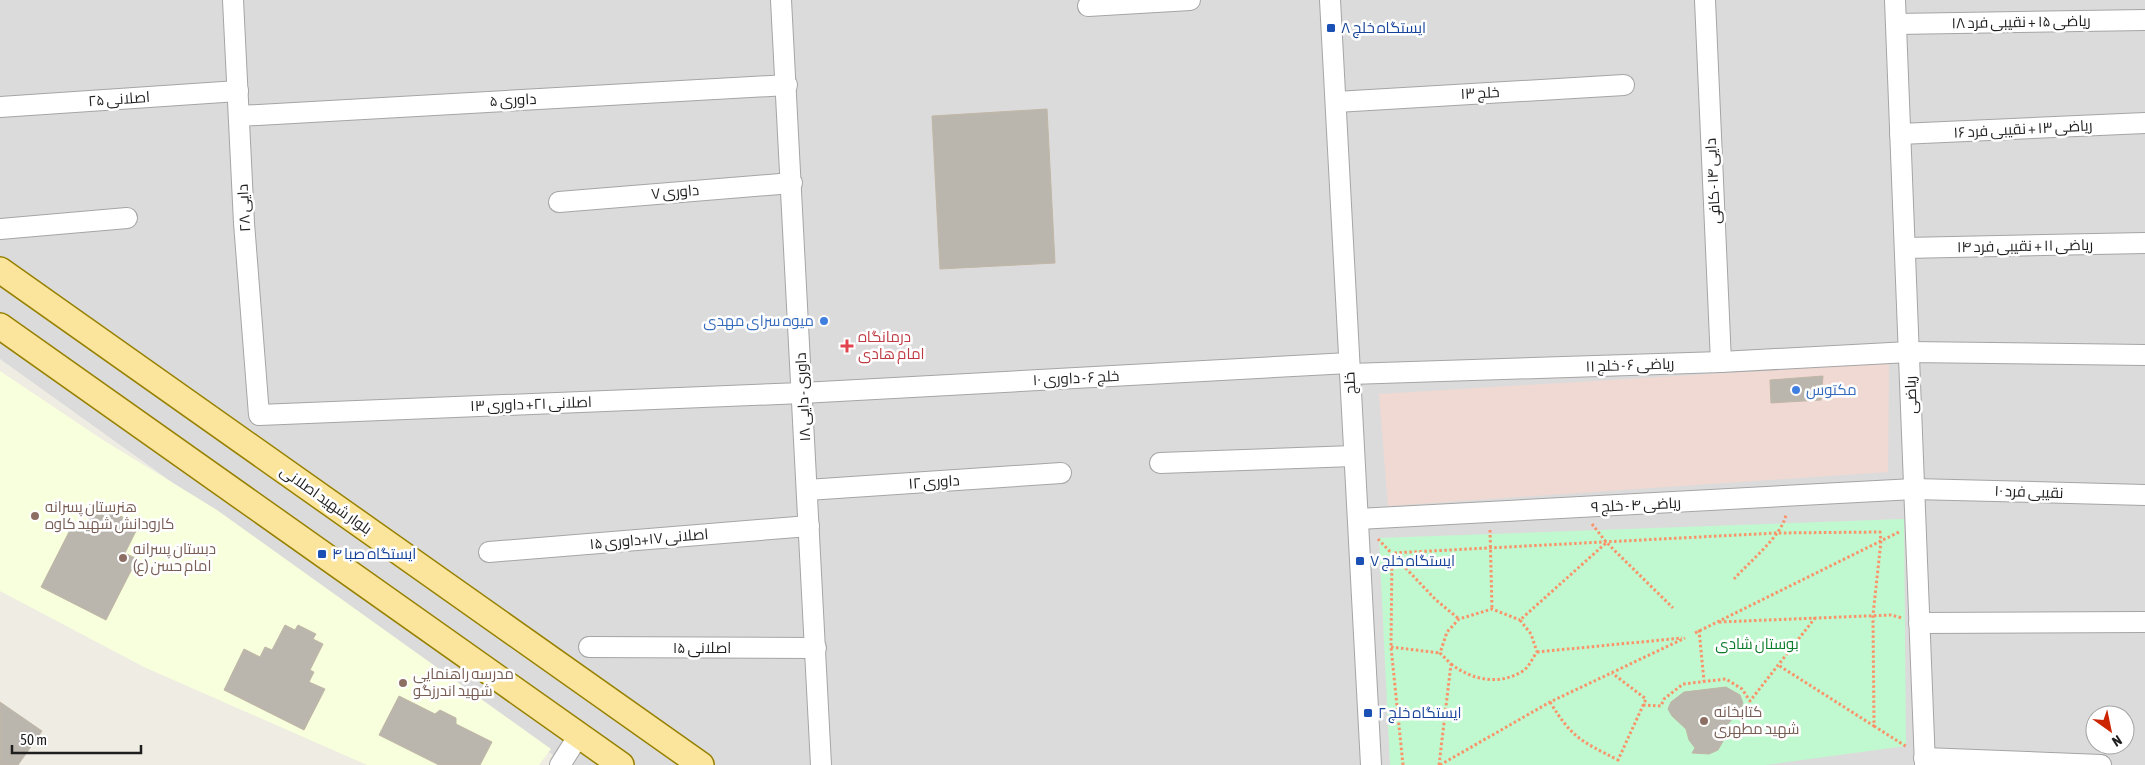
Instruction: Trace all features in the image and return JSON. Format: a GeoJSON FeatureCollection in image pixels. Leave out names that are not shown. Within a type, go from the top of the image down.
{"type":"FeatureCollection","features":[{"type":"Feature","properties":{"kind":"main road","name":"بلوار شهید اصلانی"},"geometry":{"type":"LineString","coordinates":[[0,270],[700,765]]}},
{"type":"Feature","properties":{"kind":"main road"},"geometry":{"type":"LineString","coordinates":[[0,326],[620,765]]}},
{"type":"Feature","properties":{"kind":"street","name":"دایی ۲۸"},"geometry":{"type":"LineString","coordinates":[[233,0],[244,223],[259,415]]}},
{"type":"Feature","properties":{"kind":"street","name":"داوری - دایی ۱۸"},"geometry":{"type":"LineString","coordinates":[[780,0],[787,85],[822,765]]}},
{"type":"Feature","properties":{"kind":"street"},"geometry":{"type":"LineString","coordinates":[[1088,6],[1190,0]]}},
{"type":"Feature","properties":{"kind":"street","name":"خلج"},"geometry":{"type":"LineString","coordinates":[[1330,0],[1371,765]]}},
{"type":"Feature","properties":{"kind":"street","name":"دایی ۱۴ - کافی"},"geometry":{"type":"LineString","coordinates":[[1704,0],[1721,362]]}},
{"type":"Feature","properties":{"kind":"street","name":"ریاضی"},"geometry":{"type":"LineString","coordinates":[[1895,0],[1924,762]]}},
{"type":"Feature","properties":{"kind":"street","name":"ریاضی ۱۵ + نقیبی فرد ۱۸"},"geometry":{"type":"LineString","coordinates":[[1896,24],[2145,20]]}},
{"type":"Feature","properties":{"kind":"street","name":"داوری ۵"},"geometry":{"type":"LineString","coordinates":[[239,116],[787,85]]}},
{"type":"Feature","properties":{"kind":"street","name":"خلج ۱۳"},"geometry":{"type":"LineString","coordinates":[[1336,102],[1624,85]]}},
{"type":"Feature","properties":{"kind":"street","name":"اصلانی ۲۵"},"geometry":{"type":"LineString","coordinates":[[0,107],[238,91]]}},
{"type":"Feature","properties":{"kind":"street","name":"ریاضی ۱۳ + نقیبی فرد ۱۶"},"geometry":{"type":"LineString","coordinates":[[1900,134],[2145,123]]}},
{"type":"Feature","properties":{"kind":"street","name":"داوری ۷"},"geometry":{"type":"LineString","coordinates":[[559,202],[792,183]]}},
{"type":"Feature","properties":{"kind":"street"},"geometry":{"type":"LineString","coordinates":[[0,229],[126,218]]}},
{"type":"Feature","properties":{"kind":"street","name":"ریاضی ۱۱ + نقیبی فرد ۱۴"},"geometry":{"type":"LineString","coordinates":[[1905,248],[2145,244]]}},
{"type":"Feature","properties":{"kind":"street","name":"ریاضی ۶ - خلج ۱۱"},"geometry":{"type":"LineString","coordinates":[[1350,368],[1721,362],[1909,352],[2145,355]]}},
{"type":"Feature","properties":{"kind":"street","name":"خلج ۶ - داوری ۱۰"},"geometry":{"type":"LineString","coordinates":[[802,393],[1350,368]]}},
{"type":"Feature","properties":{"kind":"street","name":"اصلانی ۲۱+ داوری ۱۳"},"geometry":{"type":"LineString","coordinates":[[259,415],[802,393]]}},
{"type":"Feature","properties":{"kind":"street"},"geometry":{"type":"LineString","coordinates":[[1160,463],[1354,456]]}},
{"type":"Feature","properties":{"kind":"street","name":"داوری ۱۲"},"geometry":{"type":"LineString","coordinates":[[807,490],[1060,473]]}},
{"type":"Feature","properties":{"kind":"street","name":"نقیبی فرد ۱۰"},"geometry":{"type":"LineString","coordinates":[[1914,489],[2145,495]]}},
{"type":"Feature","properties":{"kind":"street","name":"ریاضی ۴ - خلج ۹"},"geometry":{"type":"LineString","coordinates":[[1358,519],[1914,489]]}},
{"type":"Feature","properties":{"kind":"street","name":"اصلانی ۱۷+داوری ۱۵"},"geometry":{"type":"LineString","coordinates":[[489,552],[809,526]]}},
{"type":"Feature","properties":{"kind":"street"},"geometry":{"type":"LineString","coordinates":[[1919,623],[2145,622]]}},
{"type":"Feature","properties":{"kind":"street","name":"اصلانی ۱۵"},"geometry":{"type":"LineString","coordinates":[[589,647],[816,648]]}},
{"type":"Feature","properties":{"kind":"street"},"geometry":{"type":"LineString","coordinates":[[560,765],[579,735]]}},
{"type":"Feature","properties":{"kind":"street"},"geometry":{"type":"LineString","coordinates":[[1924,762],[2101,765]]}},
{"type":"Feature","properties":{"kind":"path"},"geometry":{"type":"LineString","coordinates":[[1734,579],[1776,533],[1785,520],[1788,497]]}},
{"type":"Feature","properties":{"kind":"path"},"geometry":{"type":"LineString","coordinates":[[1586,507],[1593,526],[1606,542],[1673,608]]}},
{"type":"Feature","properties":{"kind":"path"},"geometry":{"type":"LineString","coordinates":[[1488,513],[1492,549],[1492,609]]}},
{"type":"Feature","properties":{"kind":"path"},"geometry":{"type":"LineString","coordinates":[[1358,519],[1436,600],[1459,619]]}},
{"type":"Feature","properties":{"kind":"path"},"geometry":{"type":"LineString","coordinates":[[1695,633],[1916,524]]}},
{"type":"Feature","properties":{"kind":"path"},"geometry":{"type":"LineString","coordinates":[[1392,553],[1776,533],[1880,532],[1881,541],[1873,616],[1874,726]]}},
{"type":"Feature","properties":{"kind":"path"},"geometry":{"type":"LineString","coordinates":[[1520,620],[1606,542]]}},
{"type":"Feature","properties":{"kind":"path"},"geometry":{"type":"LineString","coordinates":[[1392,553],[1391,647],[1402,765]]}},
{"type":"Feature","properties":{"kind":"path"},"geometry":{"type":"LineString","coordinates":[[1391,647],[1440,653],[1466,675],[1500,681],[1525,670],[1536,652],[1531,634],[1520,620],[1492,609],[1459,619],[1447,632],[1440,653]]}},
{"type":"Feature","properties":{"kind":"path"},"geometry":{"type":"LineString","coordinates":[[1716,622],[1891,615],[1919,623]]}},
{"type":"Feature","properties":{"kind":"path"},"geometry":{"type":"LineString","coordinates":[[1643,705],[1661,706],[1664,699],[1683,684],[1726,679],[1742,689],[1750,701],[1815,618]]}},
{"type":"Feature","properties":{"kind":"path"},"geometry":{"type":"LineString","coordinates":[[1700,630],[1704,681]]}},
{"type":"Feature","properties":{"kind":"path"},"geometry":{"type":"LineString","coordinates":[[1439,765],[1550,702],[1685,638],[1536,652]]}},
{"type":"Feature","properties":{"kind":"path"},"geometry":{"type":"LineString","coordinates":[[1439,765],[1451,664]]}},
{"type":"Feature","properties":{"kind":"path"},"geometry":{"type":"LineString","coordinates":[[1778,665],[1874,726],[1924,762]]}},
{"type":"Feature","properties":{"kind":"path"},"geometry":{"type":"LineString","coordinates":[[1550,702],[1564,726],[1586,745],[1618,760],[1646,699],[1612,673]]}},
{"type":"Feature","properties":{"kind":"shaded area"},"geometry":{"type":"Polygon","coordinates":[[[0,0],[2145,0],[2145,765],[567,765],[0,359],[0,0]]]}},
{"type":"Feature","properties":{"kind":"shaded area"},"geometry":{"type":"Polygon","coordinates":[[[1889,363],[1888,472],[1388,506],[1379,394],[1889,363]]]}},
{"type":"Feature","properties":{"kind":"shaded area"},"geometry":{"type":"Polygon","coordinates":[[[0,371],[103,440],[217,510],[551,749],[539,765],[367,765],[144,667],[0,591],[0,371]]]}},
{"type":"Feature","properties":{"kind":"green space","name":"بوستان شادی"},"geometry":{"type":"Polygon","coordinates":[[[1904,519],[1906,746],[1765,765],[1390,765],[1379,538],[1904,519]]]}},
{"type":"Feature","properties":{"kind":"building"},"geometry":{"type":"Polygon","coordinates":[[[1047,109],[1055,263],[940,269],[932,116],[1047,109]]]}},
{"type":"Feature","properties":{"kind":"building","name":"مکتوس"},"geometry":{"type":"Polygon","coordinates":[[[1823,376],[1821,400],[1771,403],[1770,380],[1823,376]]]}},
{"type":"Feature","properties":{"kind":"building"},"geometry":{"type":"Polygon","coordinates":[[[107,509],[128,520],[125,526],[136,531],[125,553],[137,559],[106,620],[41,587],[72,526],[82,531],[93,510],[104,515],[107,509]]]}},
{"type":"Feature","properties":{"kind":"building"},"geometry":{"type":"Polygon","coordinates":[[[285,625],[295,630],[298,625],[316,634],[313,639],[323,644],[310,670],[314,672],[309,682],[325,689],[304,730],[224,690],[244,649],[260,657],[265,647],[272,650],[285,625]]]}},
{"type":"Feature","properties":{"kind":"building","name":"کتابخانه شهید مطهری"},"geometry":{"type":"Polygon","coordinates":[[[1726,687],[1740,695],[1743,703],[1740,710],[1727,725],[1726,736],[1718,750],[1709,754],[1692,753],[1695,748],[1689,740],[1686,729],[1672,716],[1668,709],[1671,702],[1684,692],[1726,687]]]}},
{"type":"Feature","properties":{"kind":"building"},"geometry":{"type":"Polygon","coordinates":[[[399,696],[435,714],[440,710],[456,718],[456,724],[492,742],[480,765],[439,765],[379,735],[399,696]]]}},
{"type":"Feature","properties":{"kind":"building"},"geometry":{"type":"Polygon","coordinates":[[[0,702],[42,731],[18,765],[0,765],[0,702]]]}},
{"type":"Feature","properties":{"kind":"place","name":"ایستگاه خلچ ۸"},"geometry":{"type":"Point","coordinates":[1331,28]}},
{"type":"Feature","properties":{"kind":"place","name":"میوه سرای مهدی"},"geometry":{"type":"Point","coordinates":[824,321]}},
{"type":"Feature","properties":{"kind":"place","name":"درمانگاه امام هادی"},"geometry":{"type":"Point","coordinates":[847,346]}},
{"type":"Feature","properties":{"kind":"place","name":"مکتوس"},"geometry":{"type":"Point","coordinates":[1796,390]}},
{"type":"Feature","properties":{"kind":"place","name":"هنرستان پسرانه کارودانش شهید کاوه"},"geometry":{"type":"Point","coordinates":[35,516]}},
{"type":"Feature","properties":{"kind":"place","name":"ایستگاه صبا ۴"},"geometry":{"type":"Point","coordinates":[322,554]}},
{"type":"Feature","properties":{"kind":"place","name":"دبستان پسرانه امام حسن (ع)"},"geometry":{"type":"Point","coordinates":[123,558]}},
{"type":"Feature","properties":{"kind":"place","name":"ایستگاه خلج ۷"},"geometry":{"type":"Point","coordinates":[1360,561]}},
{"type":"Feature","properties":{"kind":"place","name":"مدرسه راهنمایی شهید اندرزگو"},"geometry":{"type":"Point","coordinates":[403,683]}},
{"type":"Feature","properties":{"kind":"place","name":"ایستگاه خلچ ۲"},"geometry":{"type":"Point","coordinates":[1368,713]}},
{"type":"Feature","properties":{"kind":"place","name":"کتابخانه شهید مطهری"},"geometry":{"type":"Point","coordinates":[1704,721]}}]}
